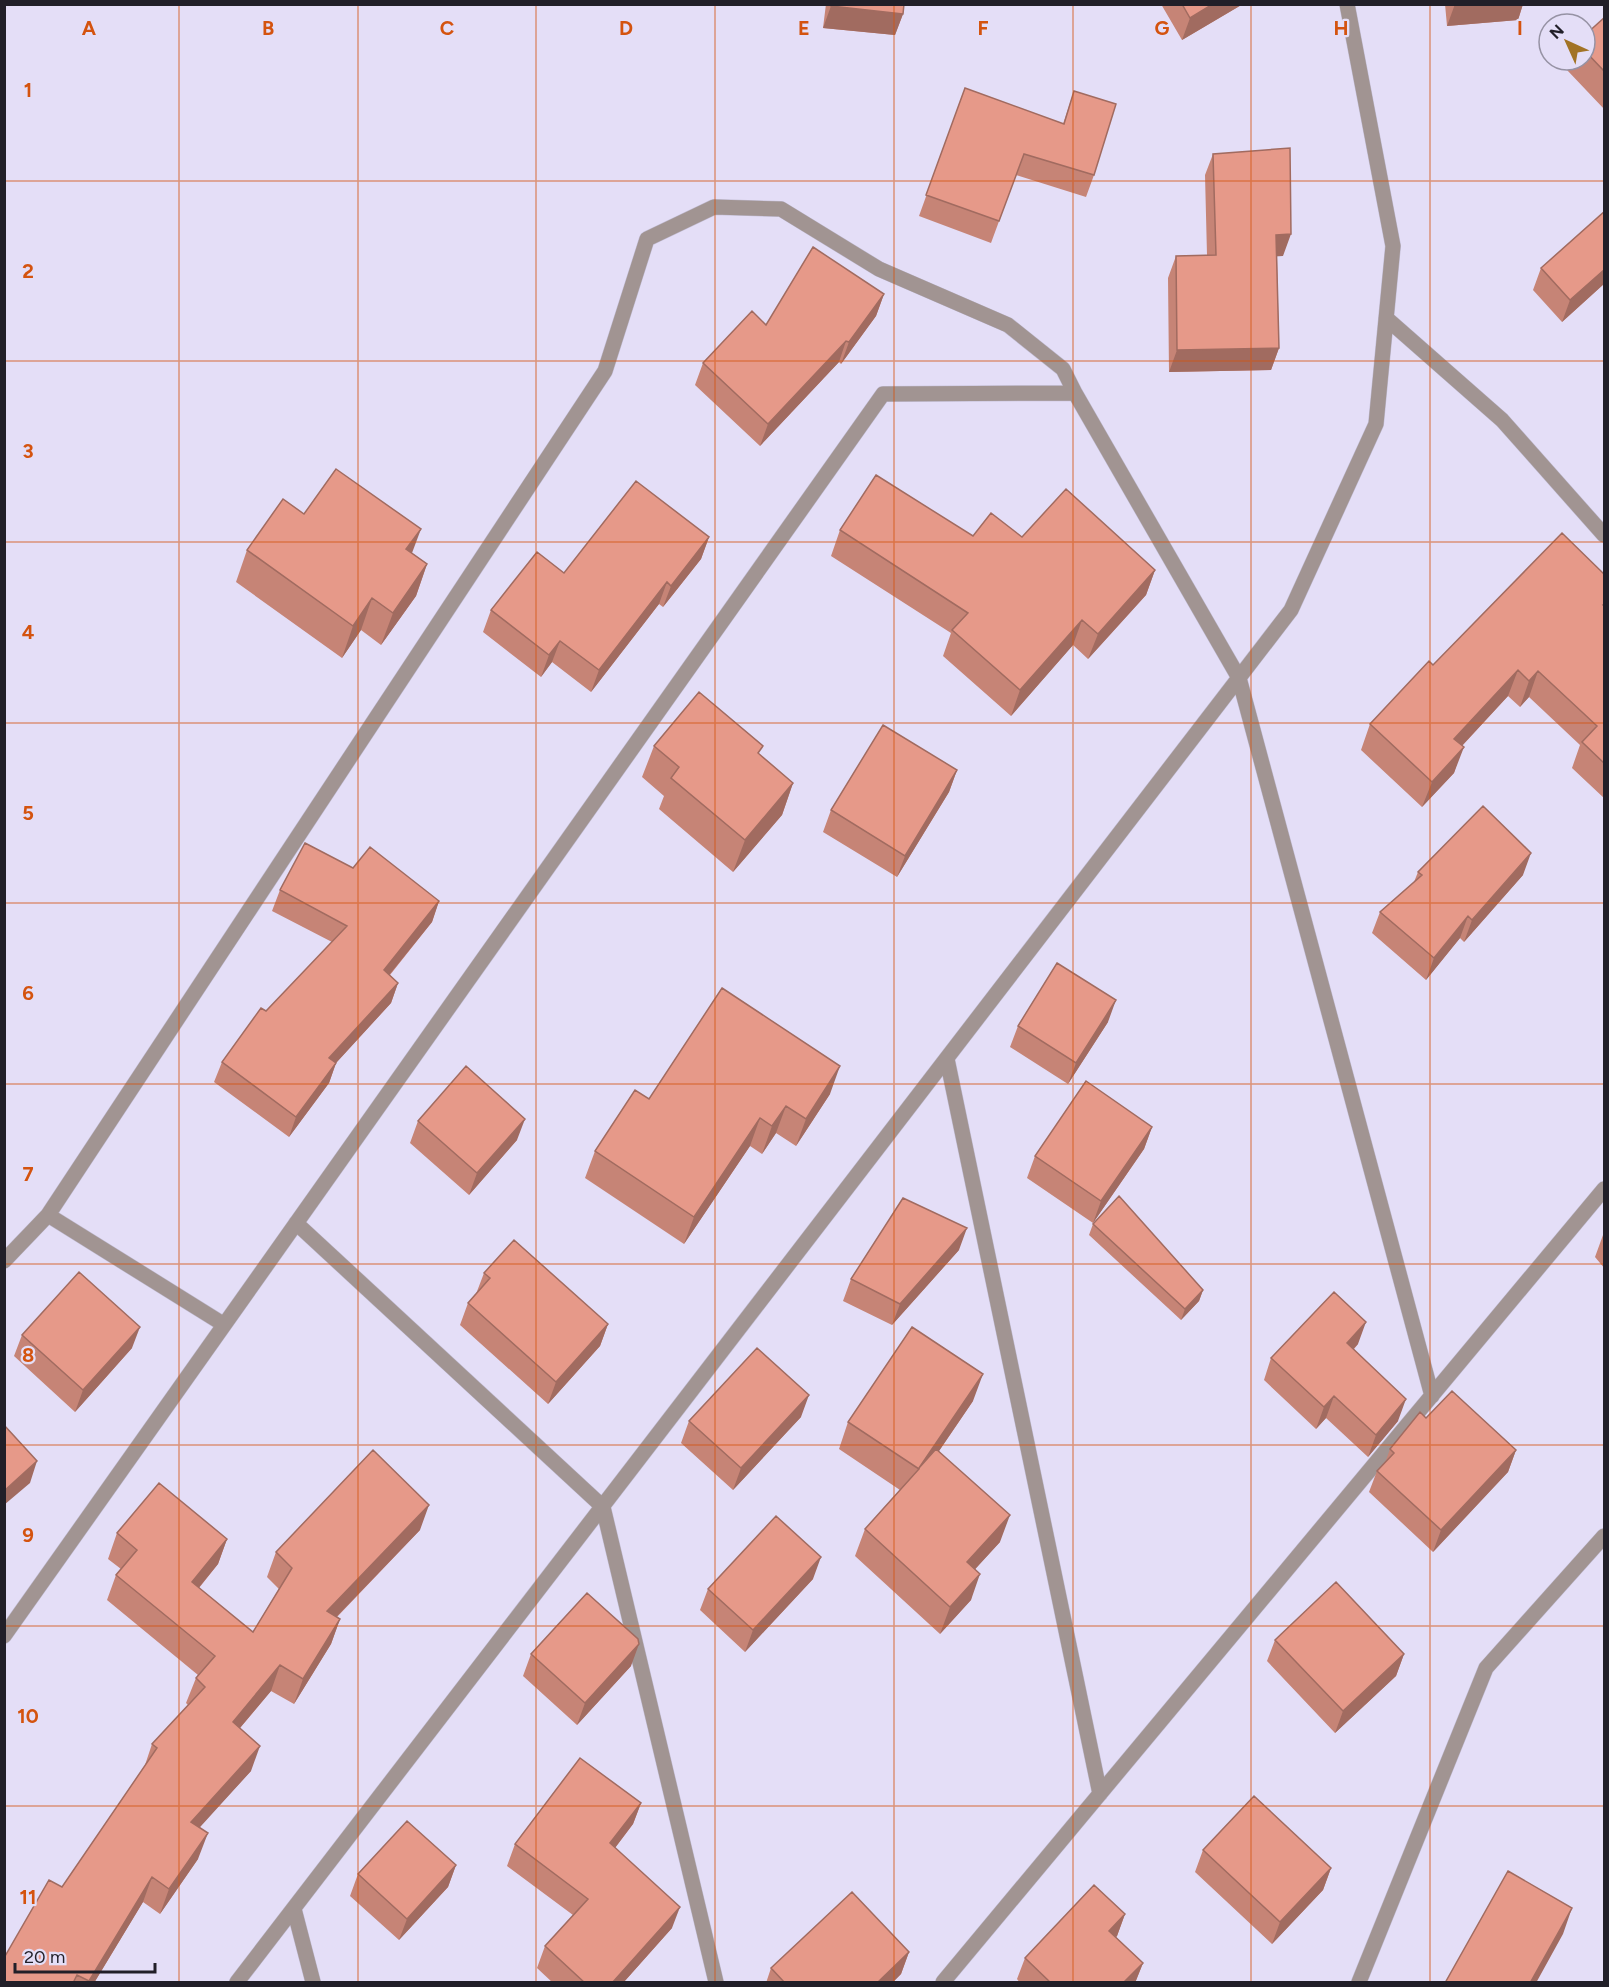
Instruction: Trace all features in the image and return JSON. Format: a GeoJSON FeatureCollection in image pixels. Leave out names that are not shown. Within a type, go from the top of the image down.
{"type":"FeatureCollection","features":[{"type":"Feature","properties":{"kind":"street"},"geometry":{"type":"LineString","coordinates":[[237,1983],[1291,610],[1376,424],[1393,246],[1347,4]]}},
{"type":"Feature","properties":{"kind":"street"},"geometry":{"type":"LineString","coordinates":[[4,1261],[48,1215],[605,371],[647,239],[714,207],[781,209],[879,269],[1008,325],[1063,369],[1239,678],[1432,1396]]}},
{"type":"Feature","properties":{"kind":"street"},"geometry":{"type":"LineString","coordinates":[[1386,318],[1502,420],[1605,535]]}},
{"type":"Feature","properties":{"kind":"street"},"geometry":{"type":"LineString","coordinates":[[4,1636],[883,394],[1075,393]]}},
{"type":"Feature","properties":{"kind":"street"},"geometry":{"type":"LineString","coordinates":[[947,1059],[1100,1794]]}},
{"type":"Feature","properties":{"kind":"street"},"geometry":{"type":"LineString","coordinates":[[943,1983],[1605,1189]]}},
{"type":"Feature","properties":{"kind":"street"},"geometry":{"type":"LineString","coordinates":[[48,1215],[223,1324]]}},
{"type":"Feature","properties":{"kind":"street"},"geometry":{"type":"LineString","coordinates":[[296,1223],[603,1507],[716,1983]]}},
{"type":"Feature","properties":{"kind":"street"},"geometry":{"type":"LineString","coordinates":[[1359,1983],[1486,1668],[1605,1536]]}},
{"type":"Feature","properties":{"kind":"street"},"geometry":{"type":"LineString","coordinates":[[294,1909],[313,1983]]}},
{"type":"Feature","properties":{"kind":"building"},"geometry":{"type":"Polygon","coordinates":[[[831,4],[904,4],[903,14],[831,6],[831,4]]]}},
{"type":"Feature","properties":{"kind":"building"},"geometry":{"type":"Polygon","coordinates":[[[1182,4],[1213,4],[1190,18],[1182,4]]]}},
{"type":"Feature","properties":{"kind":"building"},"geometry":{"type":"Polygon","coordinates":[[[1605,17],[1605,72],[1597,64],[1597,24],[1605,17]]]}},
{"type":"Feature","properties":{"kind":"building"},"geometry":{"type":"Polygon","coordinates":[[[965,88],[1064,124],[1074,91],[1116,104],[1094,175],[1024,154],[999,221],[926,195],[965,88]]]}},
{"type":"Feature","properties":{"kind":"building"},"geometry":{"type":"Polygon","coordinates":[[[1290,148],[1291,234],[1276,235],[1279,348],[1177,350],[1176,256],[1216,255],[1213,154],[1290,148]]]}},
{"type":"Feature","properties":{"kind":"building"},"geometry":{"type":"Polygon","coordinates":[[[1605,211],[1605,269],[1570,300],[1541,268],[1605,211]]]}},
{"type":"Feature","properties":{"kind":"building"},"geometry":{"type":"Polygon","coordinates":[[[813,247],[884,294],[849,342],[846,341],[768,424],[703,363],[752,311],[766,325],[813,247]]]}},
{"type":"Feature","properties":{"kind":"building"},"geometry":{"type":"Polygon","coordinates":[[[336,469],[421,529],[406,549],[427,564],[393,613],[372,598],[353,626],[247,550],[283,499],[304,514],[336,469]]]}},
{"type":"Feature","properties":{"kind":"building"},"geometry":{"type":"Polygon","coordinates":[[[876,475],[973,536],[991,513],[1022,537],[1066,489],[1155,570],[1098,634],[1082,620],[1020,690],[952,630],[968,613],[840,530],[876,475]]]}},
{"type":"Feature","properties":{"kind":"building"},"geometry":{"type":"Polygon","coordinates":[[[636,481],[709,537],[671,586],[667,582],[599,670],[560,641],[549,655],[491,610],[537,552],[564,573],[636,481]]]}},
{"type":"Feature","properties":{"kind":"building"},"geometry":{"type":"Polygon","coordinates":[[[1562,533],[1605,575],[1605,604],[1603,605],[1605,607],[1605,764],[1582,742],[1597,726],[1538,671],[1529,681],[1518,670],[1454,739],[1464,747],[1432,782],[1370,724],[1429,661],[1433,665],[1562,533]]]}},
{"type":"Feature","properties":{"kind":"building"},"geometry":{"type":"Polygon","coordinates":[[[699,692],[763,746],[758,753],[793,783],[745,840],[671,778],[679,767],[654,746],[699,692]]]}},
{"type":"Feature","properties":{"kind":"building"},"geometry":{"type":"Polygon","coordinates":[[[883,725],[957,770],[905,856],[831,810],[883,725]]]}},
{"type":"Feature","properties":{"kind":"building"},"geometry":{"type":"Polygon","coordinates":[[[1483,806],[1531,853],[1472,920],[1468,916],[1434,958],[1380,912],[1422,875],[1418,872],[1483,806]]]}},
{"type":"Feature","properties":{"kind":"building"},"geometry":{"type":"Polygon","coordinates":[[[305,843],[353,868],[370,847],[439,901],[384,970],[398,983],[329,1058],[336,1063],[296,1117],[222,1062],[261,1008],[266,1011],[347,926],[280,890],[305,843]]]}},
{"type":"Feature","properties":{"kind":"building"},"geometry":{"type":"Polygon","coordinates":[[[1057,963],[1116,1000],[1076,1063],[1018,1026],[1057,963]]]}},
{"type":"Feature","properties":{"kind":"building"},"geometry":{"type":"Polygon","coordinates":[[[722,988],[840,1066],[806,1119],[786,1106],[772,1126],[760,1118],[694,1217],[595,1151],[635,1090],[649,1099],[722,988]]]}},
{"type":"Feature","properties":{"kind":"building"},"geometry":{"type":"Polygon","coordinates":[[[466,1066],[525,1119],[477,1173],[418,1121],[466,1066]]]}},
{"type":"Feature","properties":{"kind":"building"},"geometry":{"type":"Polygon","coordinates":[[[1086,1081],[1152,1127],[1101,1201],[1035,1156],[1086,1081]]]}},
{"type":"Feature","properties":{"kind":"building"},"geometry":{"type":"Polygon","coordinates":[[[1119,1196],[1203,1290],[1185,1309],[1093,1224],[1119,1196]]]}},
{"type":"Feature","properties":{"kind":"building"},"geometry":{"type":"Polygon","coordinates":[[[903,1198],[967,1228],[900,1304],[851,1279],[903,1198]]]}},
{"type":"Feature","properties":{"kind":"building"},"geometry":{"type":"Polygon","coordinates":[[[514,1240],[608,1324],[556,1382],[468,1303],[490,1278],[484,1273],[514,1240]]]}},
{"type":"Feature","properties":{"kind":"building"},"geometry":{"type":"Polygon","coordinates":[[[79,1272],[140,1327],[83,1390],[22,1335],[79,1272]]]}},
{"type":"Feature","properties":{"kind":"building"},"geometry":{"type":"Polygon","coordinates":[[[1334,1292],[1366,1322],[1347,1343],[1406,1399],[1376,1435],[1334,1396],[1324,1407],[1271,1358],[1334,1292]]]}},
{"type":"Feature","properties":{"kind":"building"},"geometry":{"type":"Polygon","coordinates":[[[912,1327],[983,1374],[919,1468],[936,1449],[1010,1515],[967,1562],[980,1574],[950,1607],[865,1529],[919,1469],[848,1422],[912,1327]]]}},
{"type":"Feature","properties":{"kind":"building"},"geometry":{"type":"Polygon","coordinates":[[[757,1348],[809,1395],[741,1468],[689,1421],[757,1348]]]}},
{"type":"Feature","properties":{"kind":"building"},"geometry":{"type":"Polygon","coordinates":[[[1452,1391],[1516,1450],[1441,1530],[1377,1471],[1394,1453],[1390,1449],[1420,1412],[1426,1418],[1452,1391]]]}},
{"type":"Feature","properties":{"kind":"building"},"geometry":{"type":"Polygon","coordinates":[[[4,1425],[37,1461],[4,1491],[4,1425]]]}},
{"type":"Feature","properties":{"kind":"building"},"geometry":{"type":"Polygon","coordinates":[[[373,1450],[429,1505],[327,1611],[340,1619],[303,1679],[280,1665],[233,1722],[260,1746],[191,1822],[208,1833],[169,1889],[152,1877],[89,1981],[77,1975],[73,1983],[4,1983],[4,1958],[49,1880],[62,1887],[157,1748],[152,1744],[205,1687],[196,1678],[215,1656],[116,1575],[137,1550],[117,1533],[159,1483],[227,1539],[192,1582],[253,1632],[292,1568],[276,1552],[373,1450]]]}},
{"type":"Feature","properties":{"kind":"building"},"geometry":{"type":"Polygon","coordinates":[[[776,1516],[821,1557],[753,1630],[708,1589],[776,1516]]]}},
{"type":"Feature","properties":{"kind":"building"},"geometry":{"type":"Polygon","coordinates":[[[1336,1582],[1404,1654],[1343,1711],[1275,1640],[1336,1582]]]}},
{"type":"Feature","properties":{"kind":"building"},"geometry":{"type":"Polygon","coordinates":[[[587,1593],[638,1639],[639,1644],[585,1703],[531,1654],[587,1593]]]}},
{"type":"Feature","properties":{"kind":"building"},"geometry":{"type":"Polygon","coordinates":[[[580,1758],[641,1803],[610,1843],[680,1907],[612,1983],[585,1983],[545,1946],[588,1899],[515,1844],[580,1758]]]}},
{"type":"Feature","properties":{"kind":"building"},"geometry":{"type":"Polygon","coordinates":[[[1254,1796],[1331,1868],[1280,1922],[1203,1850],[1254,1796]]]}},
{"type":"Feature","properties":{"kind":"building"},"geometry":{"type":"Polygon","coordinates":[[[407,1821],[456,1865],[407,1919],[358,1874],[407,1821]]]}},
{"type":"Feature","properties":{"kind":"building"},"geometry":{"type":"Polygon","coordinates":[[[1508,1871],[1572,1908],[1530,1983],[1445,1983],[1508,1871]]]}},
{"type":"Feature","properties":{"kind":"building"},"geometry":{"type":"Polygon","coordinates":[[[1094,1885],[1125,1914],[1109,1931],[1143,1963],[1123,1983],[1051,1983],[1025,1958],[1094,1885]]]}},
{"type":"Feature","properties":{"kind":"building"},"geometry":{"type":"Polygon","coordinates":[[[852,1892],[909,1952],[877,1983],[785,1983],[771,1968],[852,1892]]]}}]}
